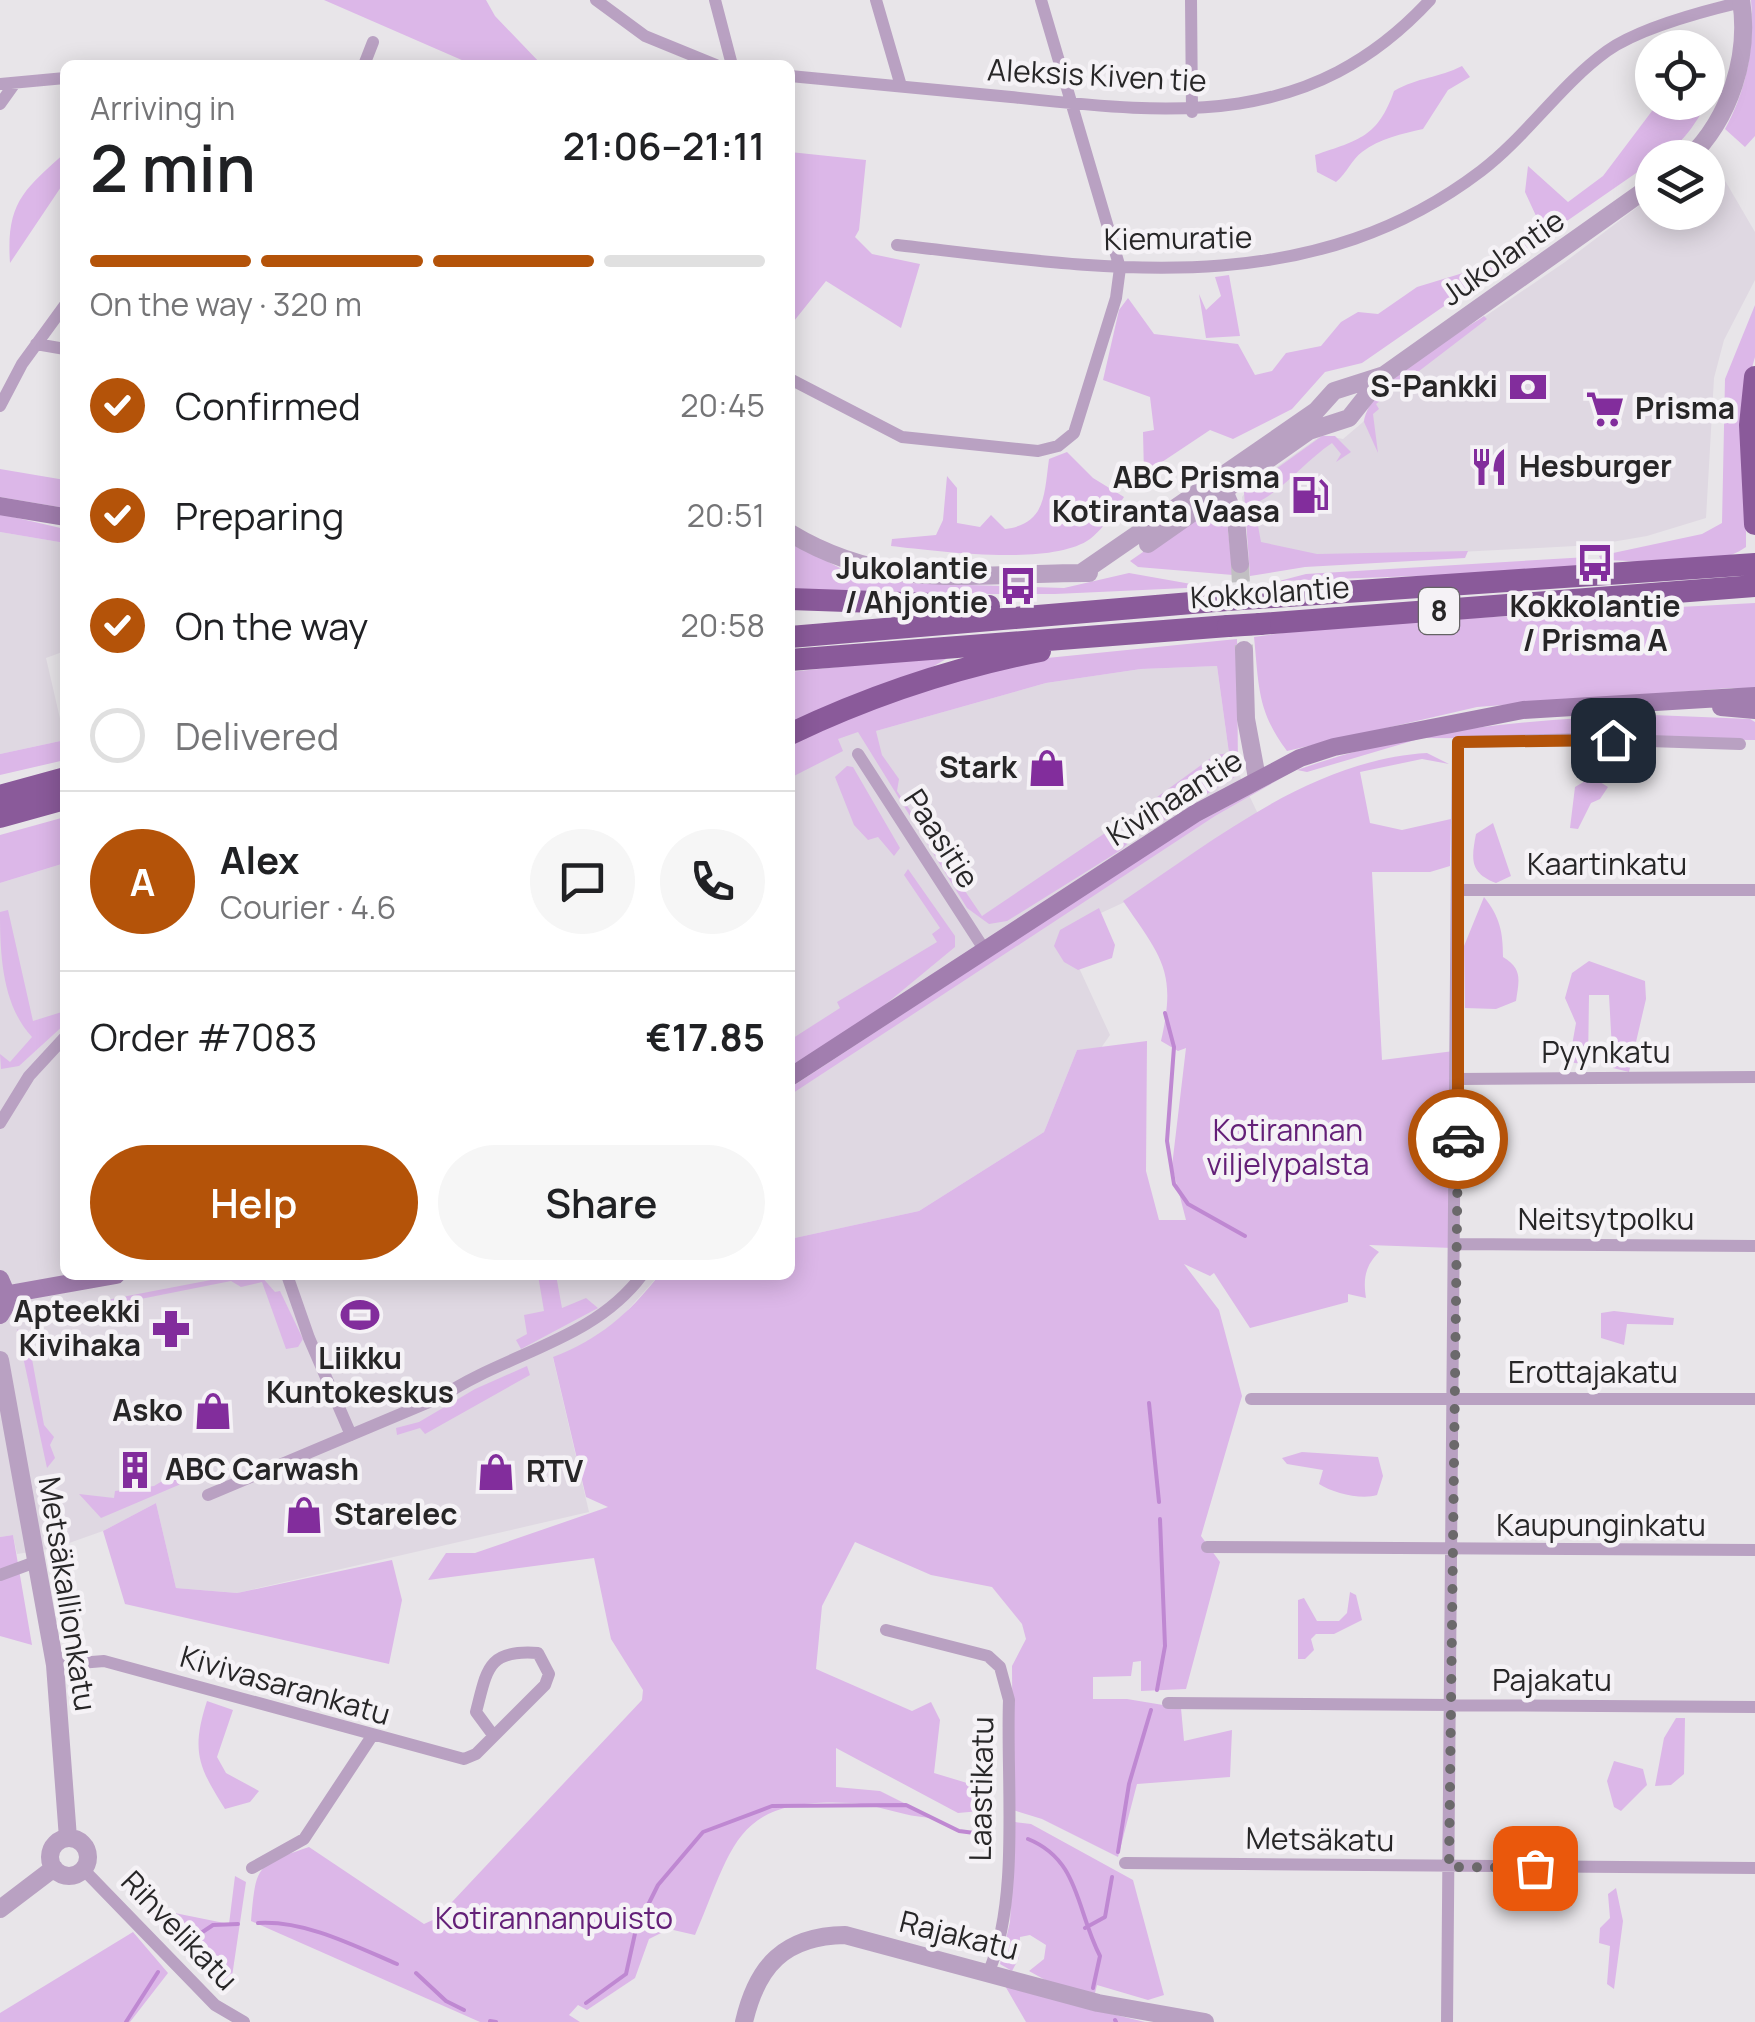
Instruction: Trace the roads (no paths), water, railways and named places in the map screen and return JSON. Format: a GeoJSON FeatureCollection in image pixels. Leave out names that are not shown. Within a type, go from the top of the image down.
{"type":"FeatureCollection","features":[{"type":"Feature","properties":{"kind":"highway"},"geometry":{"type":"LineString","coordinates":[[1755,377],[1750,425],[1755,524]]}},
{"type":"Feature","properties":{"kind":"highway","name":"Kokkolantie"},"geometry":{"type":"LineString","coordinates":[[795,637],[1005,616],[1755,564]]}},
{"type":"Feature","properties":{"kind":"highway","name":"Kokkolantie"},"geometry":{"type":"LineString","coordinates":[[795,660],[1755,586]]}},
{"type":"Feature","properties":{"kind":"highway"},"geometry":{"type":"LineString","coordinates":[[795,600],[986,605],[1005,616]]}},
{"type":"Feature","properties":{"kind":"highway"},"geometry":{"type":"LineString","coordinates":[[795,732],[844,708],[930,678],[1047,649],[1070,636]]}},
{"type":"Feature","properties":{"kind":"highway"},"geometry":{"type":"LineString","coordinates":[[5,792],[60,779]]}},
{"type":"Feature","properties":{"kind":"highway"},"geometry":{"type":"LineString","coordinates":[[0,818],[60,800]]}},
{"type":"Feature","properties":{"kind":"main road"},"geometry":{"type":"LineString","coordinates":[[0,506],[60,516]]}},
{"type":"Feature","properties":{"kind":"main road","name":"Kivihaantie"},"geometry":{"type":"LineString","coordinates":[[795,1074],[984,949],[1257,778],[1334,747],[1482,716],[1641,701],[1755,696]]}},
{"type":"Feature","properties":{"kind":"main road","name":"Kivihaantie"},"geometry":{"type":"LineString","coordinates":[[1641,701],[1755,710]]}},
{"type":"Feature","properties":{"kind":"main road"},"geometry":{"type":"LineString","coordinates":[[0,1315],[4,1287],[69,1280]]}},
{"type":"Feature","properties":{"kind":"street"},"geometry":{"type":"LineString","coordinates":[[596,0],[645,36],[704,60]]}},
{"type":"Feature","properties":{"kind":"street"},"geometry":{"type":"LineString","coordinates":[[715,0],[731,60]]}},
{"type":"Feature","properties":{"kind":"street"},"geometry":{"type":"LineString","coordinates":[[876,0],[902,86]]}},
{"type":"Feature","properties":{"kind":"street"},"geometry":{"type":"LineString","coordinates":[[795,382],[902,436],[1038,450],[1058,446],[1078,424],[1116,298],[1120,268],[1041,0]]}},
{"type":"Feature","properties":{"kind":"street"},"geometry":{"type":"LineString","coordinates":[[1191,0],[1192,112]]}},
{"type":"Feature","properties":{"kind":"street","name":"Aleksis Kiven tie"},"geometry":{"type":"LineString","coordinates":[[795,76],[1192,112],[1267,100],[1314,83],[1366,55],[1430,0]]}},
{"type":"Feature","properties":{"kind":"street"},"geometry":{"type":"LineString","coordinates":[[1702,140],[1735,81],[1743,46],[1742,1]]}},
{"type":"Feature","properties":{"kind":"street","name":"Kiemuratie"},"geometry":{"type":"LineString","coordinates":[[897,245],[1120,268],[1196,270],[1260,264],[1377,231],[1438,200],[1480,171],[1611,48],[1742,1]]}},
{"type":"Feature","properties":{"kind":"street"},"geometry":{"type":"LineString","coordinates":[[366,60],[372,42]]}},
{"type":"Feature","properties":{"kind":"street"},"geometry":{"type":"LineString","coordinates":[[0,104],[7,83],[60,78]]}},
{"type":"Feature","properties":{"kind":"street","name":"Jukolantie"},"geometry":{"type":"LineString","coordinates":[[1221,482],[1309,431],[1348,415],[1384,375],[1635,197]]}},
{"type":"Feature","properties":{"kind":"street"},"geometry":{"type":"LineString","coordinates":[[0,406],[60,312]]}},
{"type":"Feature","properties":{"kind":"street"},"geometry":{"type":"LineString","coordinates":[[36,344],[60,348]]}},
{"type":"Feature","properties":{"kind":"street","name":"Jukolantie"},"geometry":{"type":"LineString","coordinates":[[1221,482],[1335,394],[1384,375]]}},
{"type":"Feature","properties":{"kind":"street"},"geometry":{"type":"LineString","coordinates":[[1335,394],[1353,397],[1348,415],[1327,412],[1335,394]]}},
{"type":"Feature","properties":{"kind":"street"},"geometry":{"type":"LineString","coordinates":[[795,536],[842,560],[908,576],[1106,570],[1125,560],[1221,482],[1236,519],[1240,564]]}},
{"type":"Feature","properties":{"kind":"street"},"geometry":{"type":"LineString","coordinates":[[1244,650],[1246,719],[1257,778]]}},
{"type":"Feature","properties":{"kind":"street"},"geometry":{"type":"LineString","coordinates":[[1446,2022],[1454,1551],[1458,742],[1589,739],[1740,744]]}},
{"type":"Feature","properties":{"kind":"street","name":"Paasitie"},"geometry":{"type":"LineString","coordinates":[[858,754],[984,949]]}},
{"type":"Feature","properties":{"kind":"street","name":"Kaartinkatu"},"geometry":{"type":"LineString","coordinates":[[1459,890],[1755,890]]}},
{"type":"Feature","properties":{"kind":"street"},"geometry":{"type":"LineString","coordinates":[[0,1123],[29,1076],[60,1042]]}},
{"type":"Feature","properties":{"kind":"street","name":"Pyynkatu"},"geometry":{"type":"LineString","coordinates":[[1458,1078],[1755,1077]]}},
{"type":"Feature","properties":{"kind":"street","name":"Neitsytpolku"},"geometry":{"type":"LineString","coordinates":[[1456,1244],[1755,1246]]}},
{"type":"Feature","properties":{"kind":"street"},"geometry":{"type":"LineString","coordinates":[[289,1280],[351,1435]]}},
{"type":"Feature","properties":{"kind":"street"},"geometry":{"type":"LineString","coordinates":[[208,1494],[351,1435],[580,1329],[623,1297],[638,1280]]}},
{"type":"Feature","properties":{"kind":"street","name":"Metsäkallionkatu"},"geometry":{"type":"LineString","coordinates":[[0,1360],[56,1665],[68,1838]]}},
{"type":"Feature","properties":{"kind":"street","name":"Erottajakatu"},"geometry":{"type":"LineString","coordinates":[[1251,1398],[1755,1399]]}},
{"type":"Feature","properties":{"kind":"street","name":"Kaupunginkatu"},"geometry":{"type":"LineString","coordinates":[[1207,1547],[1755,1550]]}},
{"type":"Feature","properties":{"kind":"street"},"geometry":{"type":"LineString","coordinates":[[0,1574],[38,1561]]}},
{"type":"Feature","properties":{"kind":"street","name":"Laastikatu"},"geometry":{"type":"LineString","coordinates":[[886,1630],[988,1656],[1000,1668],[1009,1700],[1005,1908],[1001,1942],[989,1971]]}},
{"type":"Feature","properties":{"kind":"street","name":"Kivivasarankatu"},"geometry":{"type":"LineString","coordinates":[[56,1665],[104,1661],[464,1759],[493,1736],[545,1684],[549,1674],[538,1653],[498,1657],[489,1665],[476,1712],[493,1736]]}},
{"type":"Feature","properties":{"kind":"street","name":"Pajakatu"},"geometry":{"type":"LineString","coordinates":[[1168,1703],[1755,1707]]}},
{"type":"Feature","properties":{"kind":"street"},"geometry":{"type":"LineString","coordinates":[[252,1868],[304,1839],[372,1736]]}},
{"type":"Feature","properties":{"kind":"street"},"geometry":{"type":"LineString","coordinates":[[68,1838],[84,1846],[87,1858],[83,1869],[68,1876],[54,1868],[50,1857],[53,1846],[68,1838]]}},
{"type":"Feature","properties":{"kind":"street","name":"Metsäkatu"},"geometry":{"type":"LineString","coordinates":[[1125,1863],[1755,1868]]}},
{"type":"Feature","properties":{"kind":"street"},"geometry":{"type":"LineString","coordinates":[[0,1909],[54,1868]]}},
{"type":"Feature","properties":{"kind":"street","name":"Rihvelikatu"},"geometry":{"type":"LineString","coordinates":[[83,1869],[226,2019],[244,2022]]}},
{"type":"Feature","properties":{"kind":"street","name":"Rajakatu"},"geometry":{"type":"LineString","coordinates":[[744,2022],[753,1984],[766,1965],[820,1935],[845,1935],[1098,2003],[1205,2022]]}},
{"type":"Feature","properties":{"kind":"waterway"},"geometry":{"type":"LineString","coordinates":[[1165,1013],[1174,1047],[1167,1141],[1174,1184],[1188,1204],[1245,1236]]}},
{"type":"Feature","properties":{"kind":"waterway"},"geometry":{"type":"LineString","coordinates":[[1149,1403],[1159,1502]]}},
{"type":"Feature","properties":{"kind":"waterway"},"geometry":{"type":"LineString","coordinates":[[1157,1690],[1165,1646],[1160,1519]]}},
{"type":"Feature","properties":{"kind":"waterway"},"geometry":{"type":"LineString","coordinates":[[1118,1852],[1129,1784],[1151,1710]]}},
{"type":"Feature","properties":{"kind":"waterway"},"geometry":{"type":"LineString","coordinates":[[586,2003],[626,1974],[636,1929],[658,1885],[703,1832],[772,1806],[906,1805],[959,1831],[990,1835]]}},
{"type":"Feature","properties":{"kind":"waterway"},"geometry":{"type":"LineString","coordinates":[[1028,1839],[1058,1860],[1074,1888],[1100,1956],[1093,1988]]}},
{"type":"Feature","properties":{"kind":"waterway"},"geometry":{"type":"LineString","coordinates":[[1085,1928],[1105,1917],[1112,1877]]}},
{"type":"Feature","properties":{"kind":"waterway"},"geometry":{"type":"LineString","coordinates":[[258,1923],[312,1930],[397,1964]]}},
{"type":"Feature","properties":{"kind":"waterway"},"geometry":{"type":"LineString","coordinates":[[186,1943],[213,1925],[238,1924]]}},
{"type":"Feature","properties":{"kind":"waterway"},"geometry":{"type":"LineString","coordinates":[[126,2022],[158,1972]]}},
{"type":"Feature","properties":{"kind":"waterway"},"geometry":{"type":"LineString","coordinates":[[416,1973],[446,2001],[464,2010]]}},
{"type":"Feature","properties":{"kind":"waterway"},"geometry":{"type":"LineString","coordinates":[[490,2021],[496,2022]]}},
{"type":"Feature","properties":{"kind":"tunnel"},"geometry":{"type":"LineString","coordinates":[[1240,564],[1244,650]]}},
{"type":"Feature","properties":{"kind":"place","name":"S-Pankki"},"geometry":{"type":"Point","coordinates":[1528,387]}},
{"type":"Feature","properties":{"kind":"place","name":"Prisma"},"geometry":{"type":"Point","coordinates":[1605,409]}},
{"type":"Feature","properties":{"kind":"place","name":"Hesburger"},"geometry":{"type":"Point","coordinates":[1489,467]}},
{"type":"Feature","properties":{"kind":"place","name":"ABC Prisma Kotiranta Vaasa"},"geometry":{"type":"Point","coordinates":[1310,495]}},
{"type":"Feature","properties":{"kind":"place","name":"Kokkolantie / Prisma A"},"geometry":{"type":"Point","coordinates":[1595,563]}},
{"type":"Feature","properties":{"kind":"place","name":"Jukolantie / Ahjontie"},"geometry":{"type":"Point","coordinates":[1018,586]}},
{"type":"Feature","properties":{"kind":"place","name":"Stark"},"geometry":{"type":"Point","coordinates":[1047,768]}},
{"type":"Feature","properties":{"kind":"place","name":"Liikku Kuntokeskus"},"geometry":{"type":"Point","coordinates":[360,1315]}},
{"type":"Feature","properties":{"kind":"place","name":"Apteekki Kivihaka"},"geometry":{"type":"Point","coordinates":[171,1329]}},
{"type":"Feature","properties":{"kind":"place","name":"Asko"},"geometry":{"type":"Point","coordinates":[213,1411]}},
{"type":"Feature","properties":{"kind":"place","name":"ABC Carwash"},"geometry":{"type":"Point","coordinates":[135,1470]}},
{"type":"Feature","properties":{"kind":"place","name":"RTV"},"geometry":{"type":"Point","coordinates":[496,1472]}},
{"type":"Feature","properties":{"kind":"place","name":"Starelec"},"geometry":{"type":"Point","coordinates":[304,1515]}},
{"type":"Feature","properties":{"kind":"park label","name":"Kotirannan viljelypalsta"},"geometry":{"type":"Point","coordinates":[1288,1148]}},
{"type":"Feature","properties":{"kind":"park label","name":"Kotirannanpuisto"},"geometry":{"type":"Point","coordinates":[554,1919]}}]}
